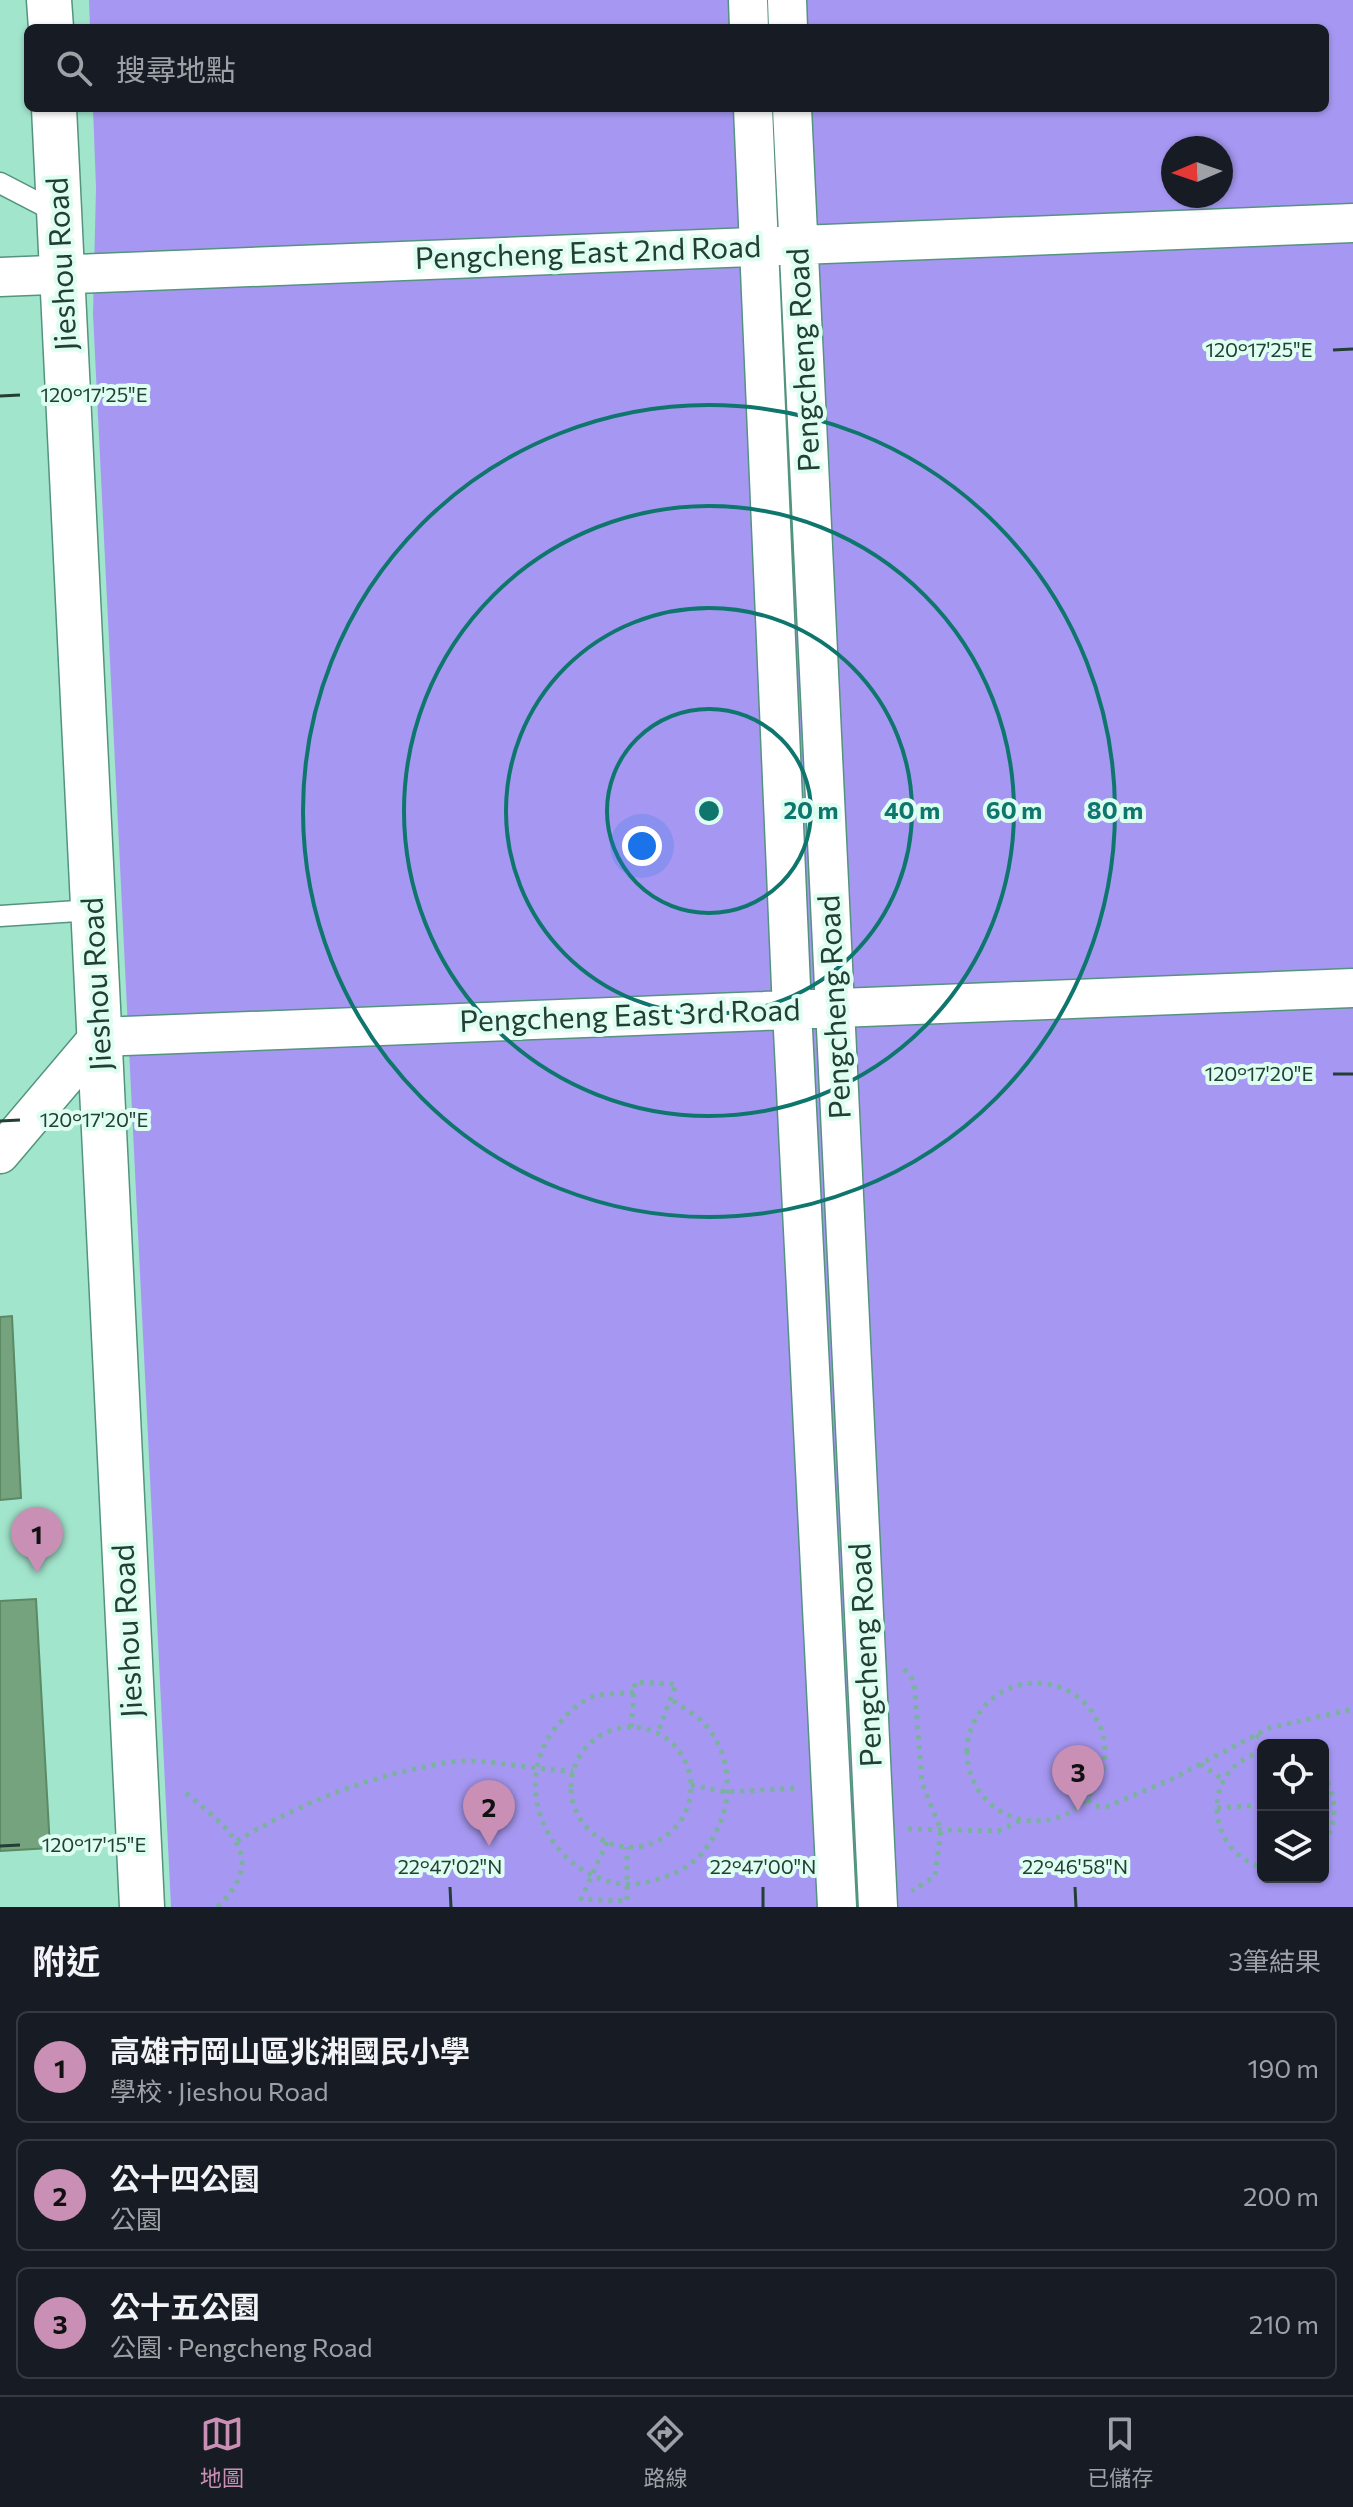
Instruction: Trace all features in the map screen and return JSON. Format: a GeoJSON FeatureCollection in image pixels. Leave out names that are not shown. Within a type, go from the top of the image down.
{"type":"FeatureCollection","features":[{"type":"Feature","properties":{"kind":"main road"},"geometry":{"type":"LineString","coordinates":[[49,0],[51,24]]}},
{"type":"Feature","properties":{"kind":"main road","name":"Jieshou Road"},"geometry":{"type":"LineString","coordinates":[[54,112],[142,1907]]}},
{"type":"Feature","properties":{"kind":"street"},"geometry":{"type":"LineString","coordinates":[[748,0],[749,24]]}},
{"type":"Feature","properties":{"kind":"street"},"geometry":{"type":"LineString","coordinates":[[787,0],[788,24]]}},
{"type":"Feature","properties":{"kind":"street","name":"Pengcheng Road"},"geometry":{"type":"LineString","coordinates":[[753,112],[792,1010],[837,1907]]}},
{"type":"Feature","properties":{"kind":"street","name":"Pengcheng Road"},"geometry":{"type":"LineString","coordinates":[[792,112],[835,1008],[893,1900]]}},
{"type":"Feature","properties":{"kind":"street","name":"Pengcheng East 2nd Road"},"geometry":{"type":"LineString","coordinates":[[0,277],[1353,223]]}},
{"type":"Feature","properties":{"kind":"street","name":"Pengcheng East 3rd Road"},"geometry":{"type":"LineString","coordinates":[[99,1037],[1353,988]]}},
{"type":"Feature","properties":{"kind":"street"},"geometry":{"type":"LineString","coordinates":[[0,1154],[99,1037]]}},
{"type":"Feature","properties":{"kind":"lane"},"geometry":{"type":"LineString","coordinates":[[0,183],[58,213]]}},
{"type":"Feature","properties":{"kind":"lane"},"geometry":{"type":"LineString","coordinates":[[0,916],[93,910]]}},
{"type":"Feature","properties":{"kind":"path"},"geometry":{"type":"LineString","coordinates":[[893,1900],[935,1876],[941,1830],[922,1783],[914,1681],[898,1661]]}},
{"type":"Feature","properties":{"kind":"path"},"geometry":{"type":"LineString","coordinates":[[631,1727],[635,1682],[676,1684],[658,1732]]}},
{"type":"Feature","properties":{"kind":"path"},"geometry":{"type":"LineString","coordinates":[[1030,1682],[1052,1684],[1074,1693],[1091,1710],[1103,1731],[1106,1755],[1101,1779],[1088,1800],[1069,1815],[1045,1822],[1021,1821],[1001,1813],[984,1799],[972,1780],[967,1759],[968,1737],[976,1717],[990,1699],[1009,1688],[1030,1682]]}},
{"type":"Feature","properties":{"kind":"path"},"geometry":{"type":"LineString","coordinates":[[634,1692],[592,1697],[566,1714],[546,1739],[535,1770],[535,1802],[545,1832],[565,1858],[592,1876],[627,1884],[655,1881],[684,1869],[708,1847],[723,1818],[727,1792],[723,1755],[708,1726],[670,1699]]}},
{"type":"Feature","properties":{"kind":"path"},"geometry":{"type":"LineString","coordinates":[[1088,1800],[1095,1806],[1106,1807],[1269,1728],[1353,1709]]}},
{"type":"Feature","properties":{"kind":"path"},"geometry":{"type":"LineString","coordinates":[[621,1726],[631,1727],[640,1726],[658,1732],[673,1743],[685,1759],[691,1785],[684,1814],[674,1830],[658,1841],[640,1847],[627,1847],[599,1839],[583,1825],[573,1806],[570,1786],[573,1771],[585,1746],[601,1733],[621,1726]]}},
{"type":"Feature","properties":{"kind":"path"},"geometry":{"type":"LineString","coordinates":[[1256,1735],[1260,1739]]}},
{"type":"Feature","properties":{"kind":"path"},"geometry":{"type":"LineString","coordinates":[[1257,1753],[1236,1765],[1224,1780],[1217,1808],[1223,1837],[1234,1853],[1257,1866]]}},
{"type":"Feature","properties":{"kind":"path"},"geometry":{"type":"LineString","coordinates":[[237,1841],[283,1814],[336,1791],[393,1773],[443,1763],[473,1761],[535,1770],[573,1771]]}},
{"type":"Feature","properties":{"kind":"path"},"geometry":{"type":"LineString","coordinates":[[1200,1764],[1224,1780]]}},
{"type":"Feature","properties":{"kind":"path"},"geometry":{"type":"LineString","coordinates":[[691,1785],[727,1792],[803,1787]]}},
{"type":"Feature","properties":{"kind":"path"},"geometry":{"type":"LineString","coordinates":[[1329,1788],[1336,1812],[1329,1836]]}},
{"type":"Feature","properties":{"kind":"path"},"geometry":{"type":"LineString","coordinates":[[186,1793],[226,1828],[237,1841],[242,1857],[233,1891],[217,1907]]}},
{"type":"Feature","properties":{"kind":"path"},"geometry":{"type":"LineString","coordinates":[[1329,1800],[1334,1800]]}},
{"type":"Feature","properties":{"kind":"path"},"geometry":{"type":"LineString","coordinates":[[1217,1808],[1257,1805]]}},
{"type":"Feature","properties":{"kind":"path"},"geometry":{"type":"LineString","coordinates":[[905,1829],[998,1831],[1021,1821]]}},
{"type":"Feature","properties":{"kind":"path"},"geometry":{"type":"LineString","coordinates":[[607,1842],[581,1899],[627,1901],[627,1847]]}},
{"type":"Feature","properties":{"kind":"shaded area"},"geometry":{"type":"Polygon","coordinates":[[[89,0],[1353,0],[1353,1907],[171,1907],[93,314],[96,188],[93,112],[1329,112],[1329,24],[90,24],[89,0]]]}},
{"type":"Feature","properties":{"kind":"building"},"geometry":{"type":"Polygon","coordinates":[[[12,1316],[21,1498],[0,1500],[0,1317],[12,1316]]]}},
{"type":"Feature","properties":{"kind":"building"},"geometry":{"type":"Polygon","coordinates":[[[36,1599],[50,1848],[0,1851],[0,1601],[36,1599]]]}},
{"type":"Feature","properties":{"kind":"place","name":"高雄市岡山區兆湘國民小學"},"geometry":{"type":"Point","coordinates":[37,1573]}},
{"type":"Feature","properties":{"kind":"place","name":"公十五公園"},"geometry":{"type":"Point","coordinates":[1078,1811]}},
{"type":"Feature","properties":{"kind":"place","name":"公十四公園"},"geometry":{"type":"Point","coordinates":[489,1846]}}]}
